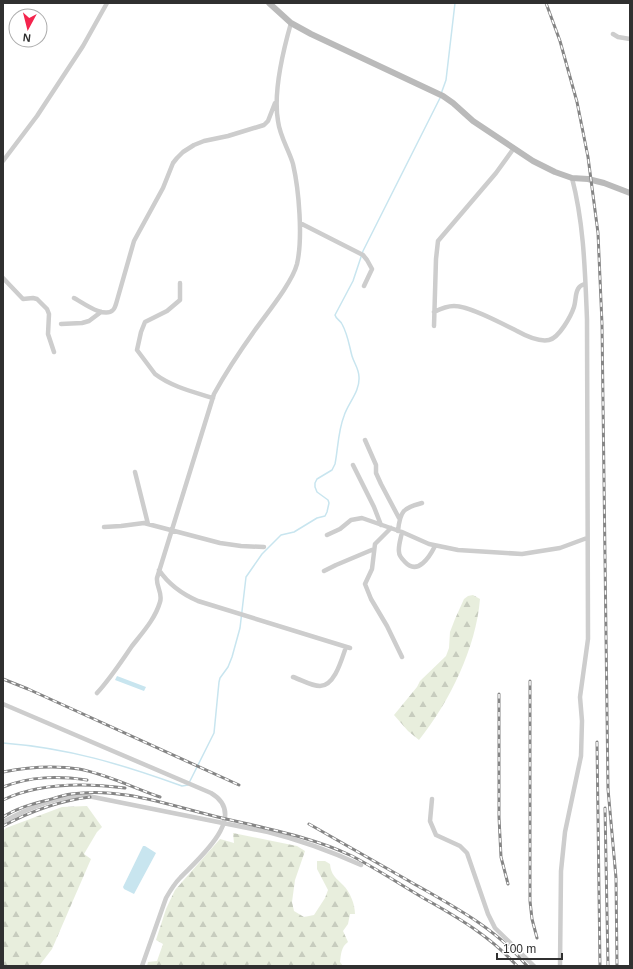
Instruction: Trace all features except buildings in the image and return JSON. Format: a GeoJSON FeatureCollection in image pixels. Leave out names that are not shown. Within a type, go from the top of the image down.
{"type":"FeatureCollection","features":[{"type":"Feature","properties":{"kind":"main road"},"geometry":{"type":"LineString","coordinates":[[269,3],[291,23],[311,34],[453,103],[473,121],[533,161],[555,172],[572,178],[592,180],[630,193]]}},
{"type":"Feature","properties":{"kind":"street"},"geometry":{"type":"LineString","coordinates":[[3,161],[37,116],[83,46],[108,3]]}},
{"type":"Feature","properties":{"kind":"street"},"geometry":{"type":"LineString","coordinates":[[74,298],[92,309],[101,312],[110,312],[114,310],[134,241],[163,188],[173,163],[177,158],[182,152],[194,145],[264,125],[268,121],[276,101],[291,23]]}},
{"type":"Feature","properties":{"kind":"street"},"geometry":{"type":"LineString","coordinates":[[613,34],[618,37],[630,39]]}},
{"type":"Feature","properties":{"kind":"street"},"geometry":{"type":"LineString","coordinates":[[97,693],[151,622],[160,601],[160,592],[156,584],[159,570],[213,398],[227,370],[286,287],[296,265],[300,242],[300,223],[293,164],[280,131],[276,101]]}},
{"type":"Feature","properties":{"kind":"street"},"geometry":{"type":"LineString","coordinates":[[434,326],[436,259],[439,238],[496,173],[514,148]]}},
{"type":"Feature","properties":{"kind":"street"},"geometry":{"type":"LineString","coordinates":[[560,966],[561,865],[565,832],[581,756],[582,721],[580,697],[588,639],[587,319],[580,214],[572,178]]}},
{"type":"Feature","properties":{"kind":"street"},"geometry":{"type":"LineString","coordinates":[[300,223],[361,254],[371,266],[372,270],[364,286]]}},
{"type":"Feature","properties":{"kind":"street"},"geometry":{"type":"LineString","coordinates":[[3,278],[23,299],[37,299],[47,309],[49,314],[48,334],[54,352]]}},
{"type":"Feature","properties":{"kind":"street"},"geometry":{"type":"LineString","coordinates":[[180,283],[180,300],[167,311],[145,322],[137,350],[155,374],[159,377],[173,384],[213,398]]}},
{"type":"Feature","properties":{"kind":"street"},"geometry":{"type":"LineString","coordinates":[[434,312],[446,307],[459,306],[472,310],[530,337],[541,340],[549,340],[557,337],[573,309],[578,289],[580,286],[585,284]]}},
{"type":"Feature","properties":{"kind":"street"},"geometry":{"type":"LineString","coordinates":[[61,324],[82,323],[88,321],[101,312]]}},
{"type":"Feature","properties":{"kind":"street"},"geometry":{"type":"LineString","coordinates":[[365,440],[376,465],[376,473],[399,518],[400,557],[410,566],[414,567],[424,562],[436,546]]}},
{"type":"Feature","properties":{"kind":"street"},"geometry":{"type":"LineString","coordinates":[[353,465],[374,506],[381,525]]}},
{"type":"Feature","properties":{"kind":"street"},"geometry":{"type":"LineString","coordinates":[[135,472],[148,524]]}},
{"type":"Feature","properties":{"kind":"street"},"geometry":{"type":"LineString","coordinates":[[399,518],[405,509],[422,503]]}},
{"type":"Feature","properties":{"kind":"street"},"geometry":{"type":"LineString","coordinates":[[327,535],[340,529],[351,520],[362,518],[436,546],[458,550],[522,554],[560,548],[588,538]]}},
{"type":"Feature","properties":{"kind":"street"},"geometry":{"type":"LineString","coordinates":[[104,527],[138,523],[148,524],[220,543],[264,547]]}},
{"type":"Feature","properties":{"kind":"street"},"geometry":{"type":"LineString","coordinates":[[391,528],[375,544],[372,569],[365,584],[371,599],[387,626],[402,657]]}},
{"type":"Feature","properties":{"kind":"street"},"geometry":{"type":"LineString","coordinates":[[324,571],[374,549]]}},
{"type":"Feature","properties":{"kind":"street"},"geometry":{"type":"LineString","coordinates":[[159,570],[166,579],[185,595],[198,601],[348,647],[335,675],[327,684],[321,686],[314,685],[294,677]]}},
{"type":"Feature","properties":{"kind":"street"},"geometry":{"type":"LineString","coordinates":[[3,704],[211,793],[220,800],[224,810],[224,824],[210,848],[181,877],[170,891],[166,898],[142,966]]}},
{"type":"Feature","properties":{"kind":"street"},"geometry":{"type":"LineString","coordinates":[[3,822],[26,810],[45,803],[79,796],[93,797],[296,840],[336,854],[361,865]]}},
{"type":"Feature","properties":{"kind":"street"},"geometry":{"type":"LineString","coordinates":[[432,799],[430,821],[436,835],[460,846],[467,853],[488,914],[496,928],[534,966]]}},
{"type":"Feature","properties":{"kind":"green space"},"geometry":{"type":"Polygon","coordinates":[[[473,595],[480,599],[478,618],[467,655],[451,691],[419,740],[408,731],[394,715],[417,687],[420,681],[446,656],[449,648],[450,632],[455,619],[464,599],[473,595]]]}},
{"type":"Feature","properties":{"kind":"green space"},"geometry":{"type":"Polygon","coordinates":[[[87,806],[102,827],[97,832],[84,854],[91,859],[52,949],[39,966],[3,966],[3,831],[6,828],[62,807],[87,806]]]}},
{"type":"Feature","properties":{"kind":"green space"},"geometry":{"type":"Polygon","coordinates":[[[233,833],[297,846],[305,851],[295,880],[292,902],[294,911],[304,917],[314,915],[325,898],[328,890],[317,869],[317,861],[325,861],[330,864],[333,874],[346,888],[350,895],[355,910],[355,914],[350,914],[348,924],[343,931],[348,942],[344,946],[341,953],[340,962],[343,966],[250,966],[249,964],[248,966],[147,966],[148,962],[157,961],[163,944],[156,940],[166,909],[175,890],[220,839],[234,843],[233,833]]]}},
{"type":"Feature","properties":{"kind":"water"},"geometry":{"type":"Polygon","coordinates":[[[117,676],[146,687],[144,691],[115,680],[117,676]]]}},
{"type":"Feature","properties":{"kind":"water"},"geometry":{"type":"Polygon","coordinates":[[[143,846],[156,853],[134,894],[123,887],[143,846]]]}},
{"type":"Feature","properties":{"kind":"waterway"},"geometry":{"type":"LineString","coordinates":[[441,94],[446,80],[455,3]]}},
{"type":"Feature","properties":{"kind":"waterway"},"geometry":{"type":"LineString","coordinates":[[3,743],[27,745],[72,753],[116,764],[182,786],[188,785],[214,733],[219,682],[232,657],[240,628],[246,577],[262,554],[281,535],[294,532],[317,518],[325,516],[327,512],[329,503],[328,500],[317,492],[315,483],[317,479],[332,470],[335,464],[342,422],[356,393],[359,382],[358,371],[352,356],[346,332],[335,315],[353,281],[363,251],[440,98]]}},
{"type":"Feature","properties":{"kind":"railway"},"geometry":{"type":"LineString","coordinates":[[546,3],[560,41],[577,102],[588,157],[598,233],[602,324],[608,789],[616,878],[617,966]]}},
{"type":"Feature","properties":{"kind":"railway"},"geometry":{"type":"LineString","coordinates":[[3,679],[239,785]]}},
{"type":"Feature","properties":{"kind":"railway"},"geometry":{"type":"LineString","coordinates":[[530,681],[530,901],[532,919],[537,938]]}},
{"type":"Feature","properties":{"kind":"railway"},"geometry":{"type":"LineString","coordinates":[[499,694],[499,817],[501,857],[508,884]]}},
{"type":"Feature","properties":{"kind":"railway"},"geometry":{"type":"LineString","coordinates":[[597,742],[600,966]]}},
{"type":"Feature","properties":{"kind":"railway"},"geometry":{"type":"LineString","coordinates":[[3,772],[41,767],[79,769],[110,778],[160,797]]}},
{"type":"Feature","properties":{"kind":"railway"},"geometry":{"type":"LineString","coordinates":[[3,787],[13,783],[45,778],[87,780]]}},
{"type":"Feature","properties":{"kind":"railway"},"geometry":{"type":"LineString","coordinates":[[3,800],[32,790],[63,785],[94,785],[125,788]]}},
{"type":"Feature","properties":{"kind":"railway"},"geometry":{"type":"LineString","coordinates":[[3,817],[25,807],[65,795],[89,792],[107,793],[142,798],[318,842],[352,856],[371,866],[450,913],[485,937],[517,966]]}},
{"type":"Feature","properties":{"kind":"railway"},"geometry":{"type":"LineString","coordinates":[[3,826],[45,807],[90,797]]}},
{"type":"Feature","properties":{"kind":"railway"},"geometry":{"type":"LineString","coordinates":[[605,808],[608,966]]}},
{"type":"Feature","properties":{"kind":"railway"},"geometry":{"type":"LineString","coordinates":[[309,824],[472,918],[515,952],[527,966]]}}]}
